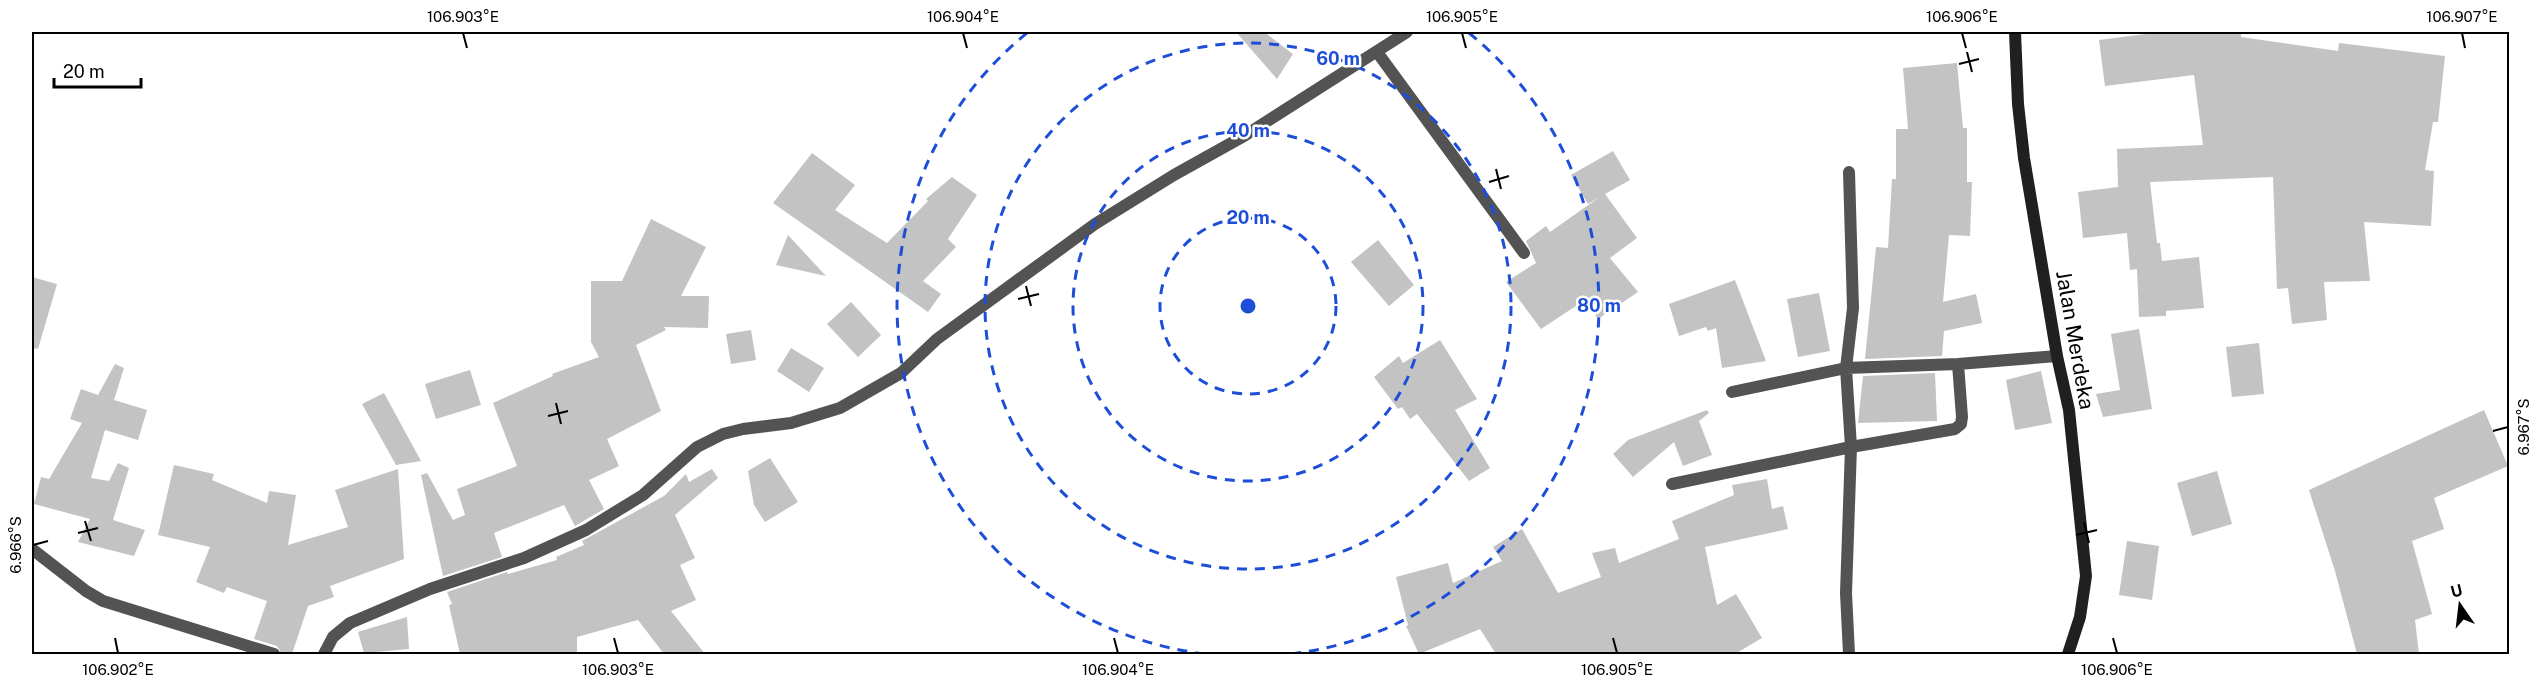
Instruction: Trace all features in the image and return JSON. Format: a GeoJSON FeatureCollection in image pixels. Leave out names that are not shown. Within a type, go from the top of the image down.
{"type":"FeatureCollection","features":[{"type":"Feature","properties":{"kind":"street"},"geometry":{"type":"LineString","coordinates":[[324,654],[333,637],[350,622],[430,589],[524,558],[586,530],[643,495],[697,447],[723,434],[791,423],[840,408],[901,373],[938,339],[1095,224],[1174,175],[1244,136],[1407,32]]}},
{"type":"Feature","properties":{"kind":"street","name":"Jalan Merdeka"},"geometry":{"type":"LineString","coordinates":[[2015,32],[2018,104],[2024,158],[2056,356],[2069,410],[2086,576],[2080,616],[2068,654]]}},
{"type":"Feature","properties":{"kind":"street"},"geometry":{"type":"LineString","coordinates":[[1377,52],[1524,253]]}},
{"type":"Feature","properties":{"kind":"street"},"geometry":{"type":"LineString","coordinates":[[1849,172],[1853,308],[1846,368],[1851,447],[1846,593],[1849,654]]}},
{"type":"Feature","properties":{"kind":"street"},"geometry":{"type":"LineString","coordinates":[[1732,392],[1846,368],[1958,364],[2056,356]]}},
{"type":"Feature","properties":{"kind":"street"},"geometry":{"type":"LineString","coordinates":[[1672,484],[1851,447],[1955,429],[1961,424],[1962,417],[1958,364]]}},
{"type":"Feature","properties":{"kind":"street"},"geometry":{"type":"LineString","coordinates":[[32,549],[86,591],[104,601],[273,654]]}},
{"type":"Feature","properties":{"kind":"building"},"geometry":{"type":"Polygon","coordinates":[[[1236,32],[1264,32],[1293,54],[1277,79],[1236,32]]]}},
{"type":"Feature","properties":{"kind":"building"},"geometry":{"type":"Polygon","coordinates":[[[2161,32],[2241,32],[2241,37],[2338,51],[2339,43],[2445,56],[2438,122],[2433,122],[2425,170],[2434,171],[2431,226],[2364,222],[2370,281],[2324,282],[2327,320],[2292,324],[2288,288],[2277,289],[2273,177],[2150,182],[2157,243],[2160,243],[2162,261],[2199,257],[2204,308],[2166,311],[2166,316],[2139,317],[2137,269],[2130,270],[2127,233],[2083,238],[2078,192],[2118,187],[2117,149],[2203,145],[2194,75],[2105,86],[2099,40],[2161,32]]]}},
{"type":"Feature","properties":{"kind":"building"},"geometry":{"type":"Polygon","coordinates":[[[1957,63],[1963,128],[1967,128],[1967,182],[1972,182],[1970,236],[1949,235],[1943,302],[1976,294],[1982,323],[1944,331],[1942,356],[1865,359],[1876,247],[1888,248],[1892,179],[1896,179],[1896,129],[1908,129],[1903,68],[1957,63]]]}},
{"type":"Feature","properties":{"kind":"building"},"geometry":{"type":"Polygon","coordinates":[[[1613,151],[1630,180],[1605,194],[1637,238],[1610,258],[1638,292],[1598,319],[1585,300],[1541,329],[1506,282],[1536,263],[1526,241],[1546,226],[1550,232],[1601,196],[1588,204],[1571,175],[1613,151]]]}},
{"type":"Feature","properties":{"kind":"building"},"geometry":{"type":"Polygon","coordinates":[[[812,153],[855,185],[835,210],[887,243],[928,201],[926,199],[952,177],[977,195],[948,239],[956,247],[923,281],[941,294],[928,312],[773,203],[812,153]]]}},
{"type":"Feature","properties":{"kind":"building"},"geometry":{"type":"Polygon","coordinates":[[[651,219],[706,247],[681,296],[709,296],[708,328],[664,327],[666,330],[636,345],[661,411],[607,439],[619,466],[589,480],[604,509],[575,526],[564,505],[494,533],[502,557],[443,576],[421,475],[427,473],[453,520],[465,515],[457,489],[517,466],[493,403],[553,376],[552,374],[599,357],[591,342],[591,281],[622,281],[651,219]]]}},
{"type":"Feature","properties":{"kind":"building"},"geometry":{"type":"Polygon","coordinates":[[[788,235],[826,276],[776,265],[788,235]]]}},
{"type":"Feature","properties":{"kind":"building"},"geometry":{"type":"Polygon","coordinates":[[[1378,240],[1414,285],[1389,306],[1351,262],[1378,240]]]}},
{"type":"Feature","properties":{"kind":"building"},"geometry":{"type":"Polygon","coordinates":[[[32,277],[57,284],[38,349],[32,348],[32,277]]]}},
{"type":"Feature","properties":{"kind":"building"},"geometry":{"type":"Polygon","coordinates":[[[1735,280],[1766,361],[1722,368],[1716,328],[1708,331],[1706,327],[1679,336],[1669,304],[1735,280]]]}},
{"type":"Feature","properties":{"kind":"building"},"geometry":{"type":"Polygon","coordinates":[[[1819,293],[1830,351],[1798,357],[1787,299],[1819,293]]]}},
{"type":"Feature","properties":{"kind":"building"},"geometry":{"type":"Polygon","coordinates":[[[851,302],[881,335],[858,357],[827,324],[851,302]]]}},
{"type":"Feature","properties":{"kind":"building"},"geometry":{"type":"Polygon","coordinates":[[[2139,329],[2152,409],[2103,417],[2096,394],[2120,390],[2111,334],[2139,329]]]}},
{"type":"Feature","properties":{"kind":"building"},"geometry":{"type":"Polygon","coordinates":[[[751,330],[756,360],[731,364],[726,334],[751,330]]]}},
{"type":"Feature","properties":{"kind":"building"},"geometry":{"type":"Polygon","coordinates":[[[1440,340],[1477,399],[1455,410],[1490,468],[1469,481],[1417,414],[1410,419],[1402,407],[1398,409],[1374,377],[1399,356],[1403,363],[1440,340]]]}},
{"type":"Feature","properties":{"kind":"building"},"geometry":{"type":"Polygon","coordinates":[[[2259,343],[2264,394],[2232,397],[2226,347],[2259,343]]]}},
{"type":"Feature","properties":{"kind":"building"},"geometry":{"type":"Polygon","coordinates":[[[791,348],[824,368],[809,392],[777,371],[791,348]]]}},
{"type":"Feature","properties":{"kind":"building"},"geometry":{"type":"Polygon","coordinates":[[[115,364],[124,368],[114,400],[147,410],[138,440],[105,430],[91,478],[109,481],[118,463],[129,468],[113,520],[145,530],[134,556],[78,542],[90,519],[34,504],[41,477],[49,479],[82,423],[70,419],[81,389],[98,395],[115,364]]]}},
{"type":"Feature","properties":{"kind":"building"},"geometry":{"type":"Polygon","coordinates":[[[470,370],[481,405],[436,419],[425,384],[470,370]]]}},
{"type":"Feature","properties":{"kind":"building"},"geometry":{"type":"Polygon","coordinates":[[[2041,371],[2052,423],[2015,430],[2006,380],[2041,371]]]}},
{"type":"Feature","properties":{"kind":"building"},"geometry":{"type":"Polygon","coordinates":[[[1935,373],[1937,421],[1858,423],[1863,376],[1935,373]]]}},
{"type":"Feature","properties":{"kind":"building"},"geometry":{"type":"Polygon","coordinates":[[[384,393],[421,461],[396,465],[362,404],[384,393]]]}},
{"type":"Feature","properties":{"kind":"building"},"geometry":{"type":"Polygon","coordinates":[[[1707,410],[1709,413],[1699,421],[1712,455],[1683,466],[1674,442],[1633,477],[1613,454],[1628,440],[1707,410]]]}},
{"type":"Feature","properties":{"kind":"building"},"geometry":{"type":"Polygon","coordinates":[[[2484,410],[2508,466],[2434,498],[2444,529],[2412,541],[2432,614],[2415,620],[2419,654],[2357,654],[2335,571],[2309,490],[2484,410]]]}},
{"type":"Feature","properties":{"kind":"building"},"geometry":{"type":"Polygon","coordinates":[[[770,458],[798,502],[765,522],[754,505],[748,471],[770,458]]]}},
{"type":"Feature","properties":{"kind":"building"},"geometry":{"type":"Polygon","coordinates":[[[174,465],[214,474],[212,480],[267,503],[269,491],[296,495],[288,545],[348,527],[335,490],[398,469],[404,559],[330,586],[334,597],[308,606],[292,654],[282,654],[277,646],[254,639],[267,601],[227,587],[224,593],[196,582],[210,547],[158,535],[174,465]]]}},
{"type":"Feature","properties":{"kind":"building"},"geometry":{"type":"Polygon","coordinates":[[[712,469],[718,478],[675,515],[695,558],[680,565],[696,600],[671,611],[705,654],[664,654],[638,620],[577,637],[577,654],[460,654],[449,605],[452,604],[447,592],[507,572],[508,574],[557,560],[556,557],[584,545],[582,541],[664,496],[686,474],[689,482],[712,469]]]}},
{"type":"Feature","properties":{"kind":"building"},"geometry":{"type":"Polygon","coordinates":[[[2217,471],[2232,524],[2192,536],[2177,483],[2217,471]]]}},
{"type":"Feature","properties":{"kind":"building"},"geometry":{"type":"Polygon","coordinates":[[[1767,479],[1772,509],[1783,506],[1788,529],[1705,547],[1717,605],[1736,594],[1762,638],[1735,654],[1496,654],[1480,629],[1419,654],[1406,626],[1408,625],[1396,577],[1448,563],[1453,583],[1502,561],[1493,547],[1522,529],[1558,593],[1601,577],[1592,553],[1615,548],[1619,563],[1679,539],[1672,521],[1734,495],[1732,485],[1767,479]]]}},
{"type":"Feature","properties":{"kind":"building"},"geometry":{"type":"Polygon","coordinates":[[[2127,541],[2159,546],[2152,600],[2119,595],[2127,541]]]}},
{"type":"Feature","properties":{"kind":"building"},"geometry":{"type":"Polygon","coordinates":[[[407,617],[409,649],[364,653],[358,632],[407,617]]]}}]}
